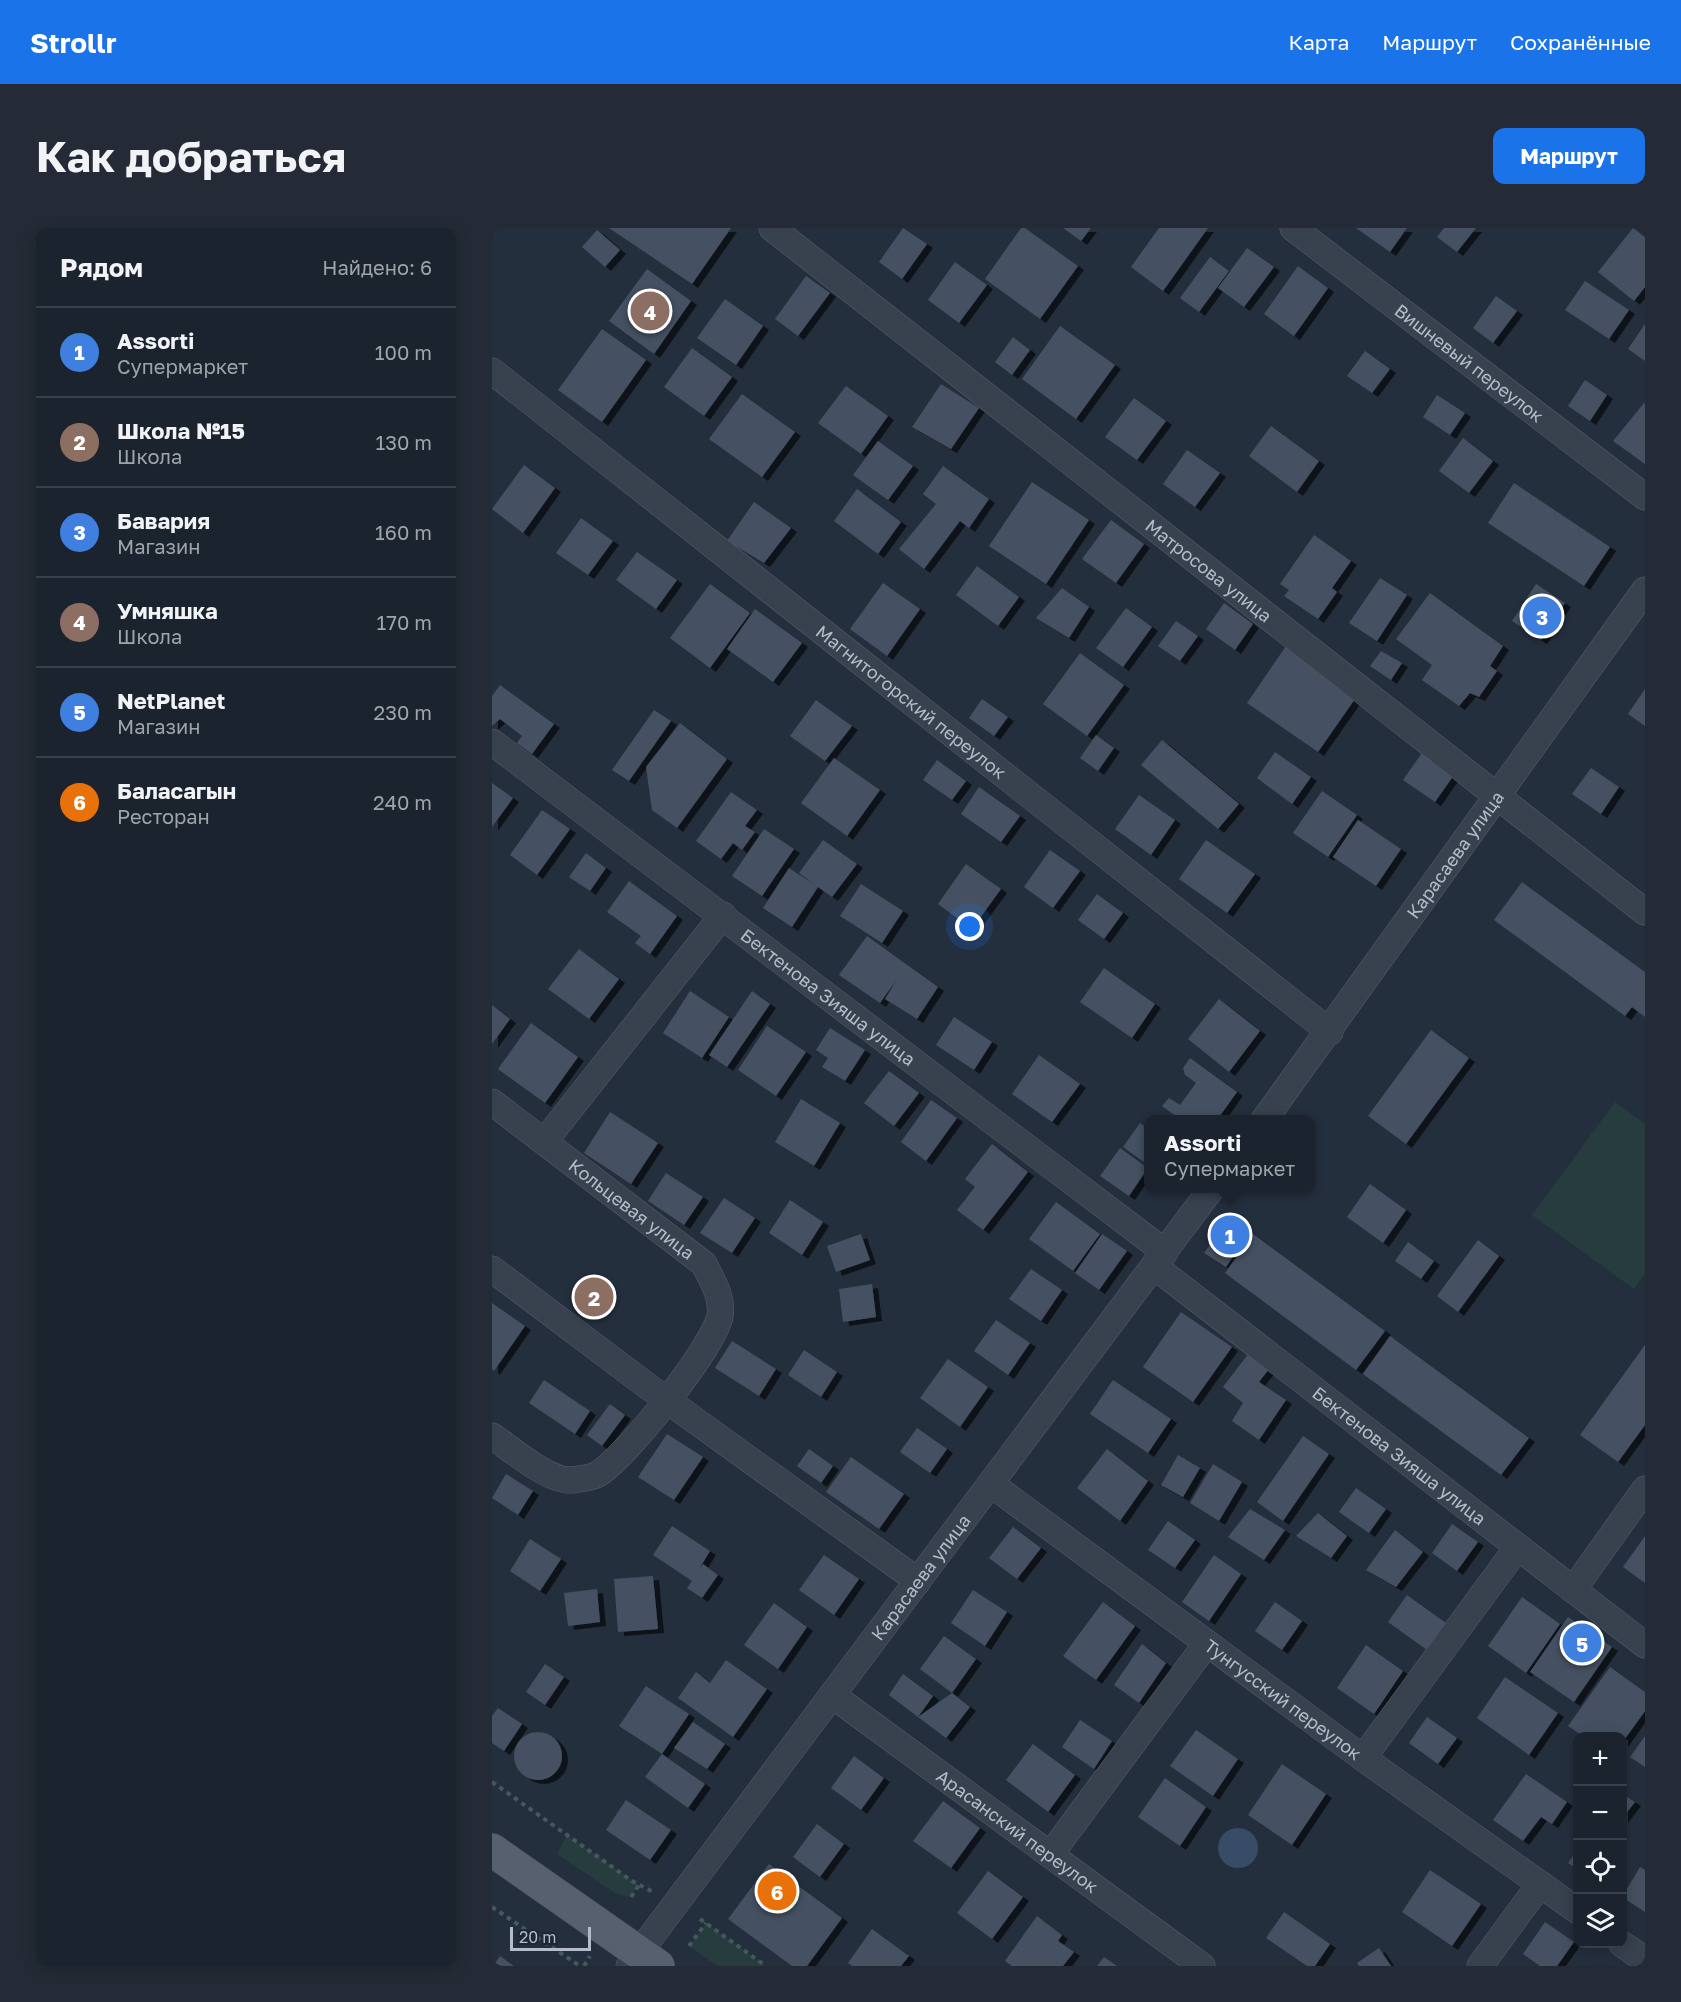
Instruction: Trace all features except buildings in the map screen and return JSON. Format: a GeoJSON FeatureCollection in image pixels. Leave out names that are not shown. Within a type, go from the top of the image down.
{"type":"FeatureCollection","features":[{"type":"Feature","properties":{"kind":"main road"},"geometry":{"type":"LineString","coordinates":[[492,1850],[642,1962]]}},
{"type":"Feature","properties":{"kind":"street","name":"Матросова улица"},"geometry":{"type":"LineString","coordinates":[[772,228],[1495,797],[1645,912]]}},
{"type":"Feature","properties":{"kind":"street","name":"Вишневый переулок"},"geometry":{"type":"LineString","coordinates":[[1293,228],[1645,497]]}},
{"type":"Feature","properties":{"kind":"street","name":"Магнитогорский переулок"},"geometry":{"type":"LineString","coordinates":[[492,371],[1330,1032]]}},
{"type":"Feature","properties":{"kind":"street","name":"Карасаева улица"},"geometry":{"type":"LineString","coordinates":[[1267,1115],[1330,1032],[1495,797],[1645,590]]}},
{"type":"Feature","properties":{"kind":"street","name":"Бектенова Зияша улица"},"geometry":{"type":"LineString","coordinates":[[492,742],[723,915],[1160,1259],[1517,1548],[1645,1645]]}},
{"type":"Feature","properties":{"kind":"street"},"geometry":{"type":"LineString","coordinates":[[544,1142],[723,915]]}},
{"type":"Feature","properties":{"kind":"street","name":"Кольцевая улица"},"geometry":{"type":"LineString","coordinates":[[492,1102],[704,1264],[720,1297],[720,1317],[704,1347],[667,1400],[625,1453],[596,1475],[569,1480],[538,1468],[492,1436]]}},
{"type":"Feature","properties":{"kind":"street","name":"Карасаева улица"},"geometry":{"type":"LineString","coordinates":[[642,1962],[832,1695],[1208,1193]]}},
{"type":"Feature","properties":{"kind":"street"},"geometry":{"type":"LineString","coordinates":[[492,1269],[667,1400],[918,1581]]}},
{"type":"Feature","properties":{"kind":"street","name":"Тунгусский переулок"},"geometry":{"type":"LineString","coordinates":[[991,1484],[1363,1758],[1573,1907]]}},
{"type":"Feature","properties":{"kind":"street"},"geometry":{"type":"LineString","coordinates":[[1573,1590],[1645,1489]]}},
{"type":"Feature","properties":{"kind":"street"},"geometry":{"type":"LineString","coordinates":[[1363,1758],[1517,1548]]}},
{"type":"Feature","properties":{"kind":"street"},"geometry":{"type":"LineString","coordinates":[[1050,1855],[1207,1643]]}},
{"type":"Feature","properties":{"kind":"street","name":"Арасанский переулок"},"geometry":{"type":"LineString","coordinates":[[832,1695],[1202,1966]]}},
{"type":"Feature","properties":{"kind":"street"},"geometry":{"type":"LineString","coordinates":[[1480,1966],[1540,1884]]}},
{"type":"Feature","properties":{"kind":"street"},"geometry":{"type":"LineString","coordinates":[[1627,1947],[1645,1960]]}},
{"type":"Feature","properties":{"kind":"path"},"geometry":{"type":"LineString","coordinates":[[492,1782],[639,1885],[656,1893]]}},
{"type":"Feature","properties":{"kind":"path"},"geometry":{"type":"LineString","coordinates":[[631,1897],[639,1885]]}},
{"type":"Feature","properties":{"kind":"path"},"geometry":{"type":"LineString","coordinates":[[492,1907],[582,1966],[594,1950]]}},
{"type":"Feature","properties":{"kind":"path"},"geometry":{"type":"LineString","coordinates":[[700,1919],[766,1966]]}},
{"type":"Feature","properties":{"kind":"path"},"geometry":{"type":"LineString","coordinates":[[689,1946],[706,1923]]}},
{"type":"Feature","properties":{"kind":"green space"},"geometry":{"type":"Polygon","coordinates":[[[1615,1102],[1645,1124],[1645,1274],[1634,1289],[1532,1215],[1615,1102]]]}},
{"type":"Feature","properties":{"kind":"green space"},"geometry":{"type":"Polygon","coordinates":[[[567,1835],[639,1885],[631,1897],[616,1894],[557,1854],[567,1835]]]}},
{"type":"Feature","properties":{"kind":"green space"},"geometry":{"type":"Polygon","coordinates":[[[706,1923],[766,1966],[718,1966],[689,1946],[706,1923]]]}},
{"type":"Feature","properties":{"kind":"water"},"geometry":{"type":"Polygon","coordinates":[[[1238,1828],[1246,1829],[1252,1834],[1257,1840],[1257,1856],[1252,1862],[1246,1867],[1238,1868],[1230,1867],[1224,1862],[1219,1856],[1218,1848],[1219,1840],[1224,1834],[1230,1829],[1238,1828]]]}},
{"type":"Feature","properties":{"kind":"place","name":"Умняшка"},"geometry":{"type":"Point","coordinates":[650,311]}},
{"type":"Feature","properties":{"kind":"place","name":"Бавария"},"geometry":{"type":"Point","coordinates":[1542,616]}},
{"type":"Feature","properties":{"kind":"place","name":"Assorti"},"geometry":{"type":"Point","coordinates":[1230,1235]}},
{"type":"Feature","properties":{"kind":"place","name":"Школа №15"},"geometry":{"type":"Point","coordinates":[594,1297]}},
{"type":"Feature","properties":{"kind":"place","name":"NetPlanet"},"geometry":{"type":"Point","coordinates":[1582,1643]}},
{"type":"Feature","properties":{"kind":"place","name":"Баласагын"},"geometry":{"type":"Point","coordinates":[777,1891]}}]}
